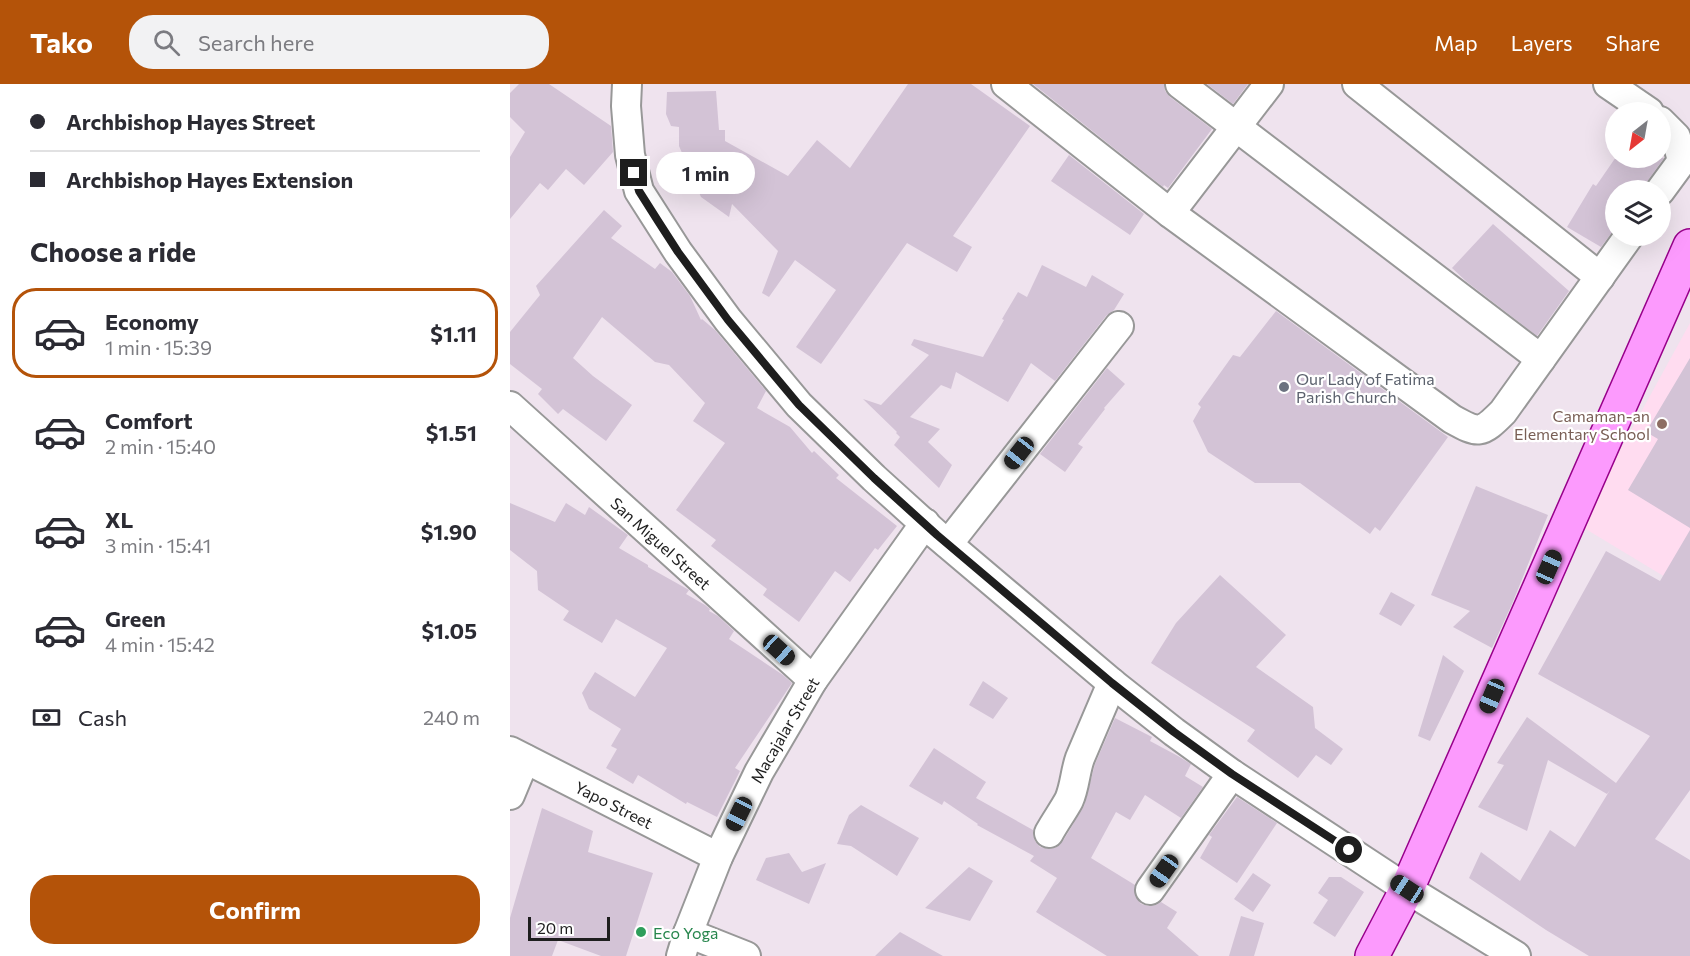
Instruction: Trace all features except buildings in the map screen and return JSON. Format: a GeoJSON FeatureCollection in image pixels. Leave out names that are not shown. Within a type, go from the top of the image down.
{"type":"FeatureCollection","features":[{"type":"Feature","properties":{"kind":"main road"},"geometry":{"type":"LineString","coordinates":[[1372,956],[1407,889],[1690,246]]}},
{"type":"Feature","properties":{"kind":"street"},"geometry":{"type":"LineString","coordinates":[[627,84],[626,106],[630,155],[639,191],[678,252],[728,320],[799,405],[874,478],[948,544],[1112,683],[1174,732],[1232,774],[1407,889],[1516,956]]}},
{"type":"Feature","properties":{"kind":"street"},"geometry":{"type":"LineString","coordinates":[[1006,84],[1170,213],[1443,412],[1473,430],[1487,428],[1503,412],[1622,246]]}},
{"type":"Feature","properties":{"kind":"street"},"geometry":{"type":"LineString","coordinates":[[1180,84],[1541,358]]}},
{"type":"Feature","properties":{"kind":"street"},"geometry":{"type":"LineString","coordinates":[[1170,213],[1269,84]]}},
{"type":"Feature","properties":{"kind":"street"},"geometry":{"type":"LineString","coordinates":[[1357,84],[1600,277]]}},
{"type":"Feature","properties":{"kind":"street"},"geometry":{"type":"LineString","coordinates":[[1608,84],[1634,102]]}},
{"type":"Feature","properties":{"kind":"street"},"geometry":{"type":"LineString","coordinates":[[1668,180],[1682,161],[1676,137],[1671,132]]}},
{"type":"Feature","properties":{"kind":"street"},"geometry":{"type":"LineString","coordinates":[[948,544],[1119,326]]}},
{"type":"Feature","properties":{"kind":"street","name":"San Miguel Street"},"geometry":{"type":"LineString","coordinates":[[510,405],[813,680]]}},
{"type":"Feature","properties":{"kind":"street","name":"Macajalar Street"},"geometry":{"type":"LineString","coordinates":[[685,945],[718,857],[759,771],[813,680],[925,523]]}},
{"type":"Feature","properties":{"kind":"street"},"geometry":{"type":"LineString","coordinates":[[1049,833],[1068,800],[1076,779],[1076,769],[1080,758],[1112,683]]}},
{"type":"Feature","properties":{"kind":"street"},"geometry":{"type":"LineString","coordinates":[[510,795],[517,755]]}},
{"type":"Feature","properties":{"kind":"street","name":"Yapo Street"},"geometry":{"type":"LineString","coordinates":[[517,755],[718,857]]}},
{"type":"Feature","properties":{"kind":"street"},"geometry":{"type":"LineString","coordinates":[[1150,890],[1232,774]]}},
{"type":"Feature","properties":{"kind":"street"},"geometry":{"type":"LineString","coordinates":[[685,945],[746,956]]}},
{"type":"Feature","properties":{"kind":"shaded area","name":"Camaman-an Elementary School"},"geometry":{"type":"Polygon","coordinates":[[[1690,323],[1690,592],[1579,525],[1690,323]]]}},
{"type":"Feature","properties":{"kind":"place","name":"Our Lady of Fatima Parish Church"},"geometry":{"type":"Point","coordinates":[1284,387]}},
{"type":"Feature","properties":{"kind":"place","name":"Camaman-an Elementary School"},"geometry":{"type":"Point","coordinates":[1662,424]}},
{"type":"Feature","properties":{"kind":"place","name":"Eco Yoga"},"geometry":{"type":"Point","coordinates":[641,932]}},
{"type":"Feature","properties":{"kind":"route"},"geometry":{"type":"LineString","coordinates":[[634,173],[639,191],[658,221],[728,320],[799,405],[874,478],[937,535],[1112,683],[1174,732],[1232,774],[1349,850]]}}]}
